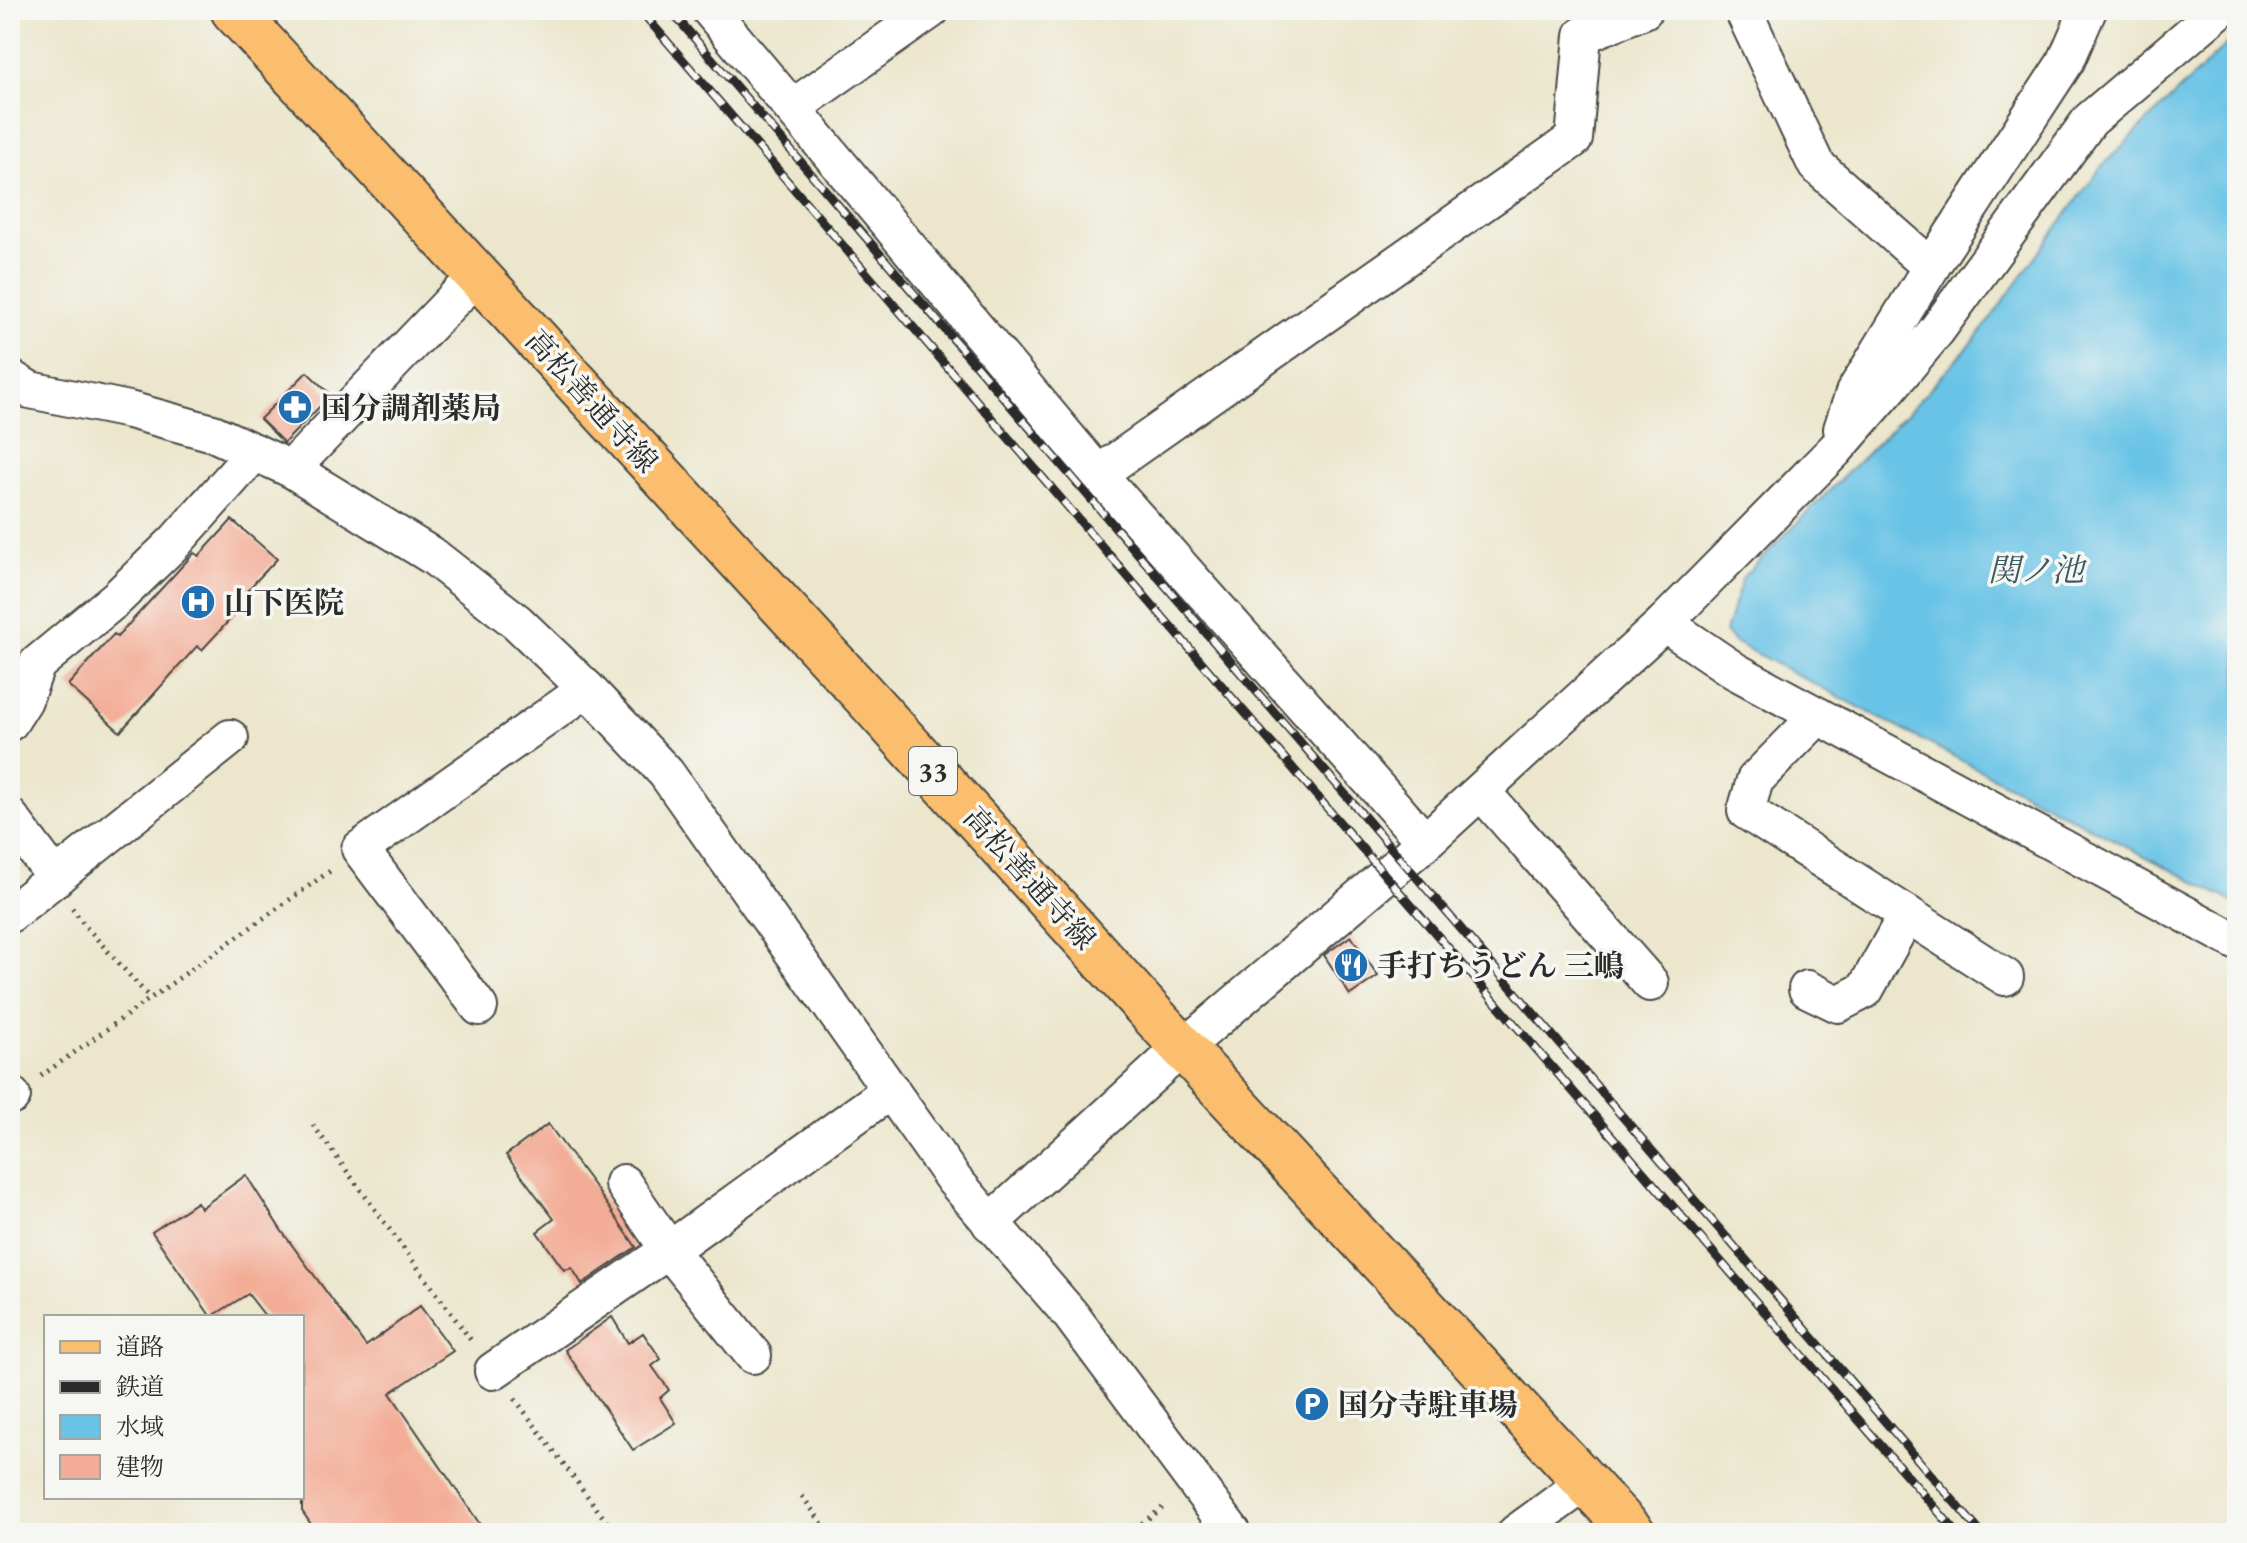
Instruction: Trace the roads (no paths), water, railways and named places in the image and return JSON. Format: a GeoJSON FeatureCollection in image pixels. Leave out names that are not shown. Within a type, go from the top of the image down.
{"type":"FeatureCollection","features":[{"type":"Feature","properties":{"kind":"main road","name":"高松善通寺線"},"geometry":{"type":"LineString","coordinates":[[233,10],[872,704],[1183,1048],[1633,1533]]}},
{"type":"Feature","properties":{"kind":"street"},"geometry":{"type":"LineString","coordinates":[[710,10],[1098,474],[1425,842]]}},
{"type":"Feature","properties":{"kind":"street"},"geometry":{"type":"LineString","coordinates":[[792,108],[931,10]]}},
{"type":"Feature","properties":{"kind":"street"},"geometry":{"type":"LineString","coordinates":[[1098,474],[1574,139],[1583,35],[1644,10]]}},
{"type":"Feature","properties":{"kind":"street"},"geometry":{"type":"LineString","coordinates":[[1743,10],[1816,165],[1931,267]]}},
{"type":"Feature","properties":{"kind":"street"},"geometry":{"type":"LineString","coordinates":[[1835,450],[1854,393],[1931,267],[2066,61],[2088,10]]}},
{"type":"Feature","properties":{"kind":"street"},"geometry":{"type":"LineString","coordinates":[[990,1223],[1183,1048],[1425,842],[1664,623],[1835,450],[1937,330],[2090,120],[2219,10]]}},
{"type":"Feature","properties":{"kind":"street"},"geometry":{"type":"LineString","coordinates":[[291,469],[456,297],[479,277]]}},
{"type":"Feature","properties":{"kind":"street"},"geometry":{"type":"LineString","coordinates":[[10,378],[30,390],[129,410],[213,433],[291,469],[434,557],[517,622],[587,689],[666,773],[954,1180],[1070,1314],[1233,1533]]}},
{"type":"Feature","properties":{"kind":"street"},"geometry":{"type":"LineString","coordinates":[[10,722],[24,700],[37,664],[117,598],[175,542],[255,452]]}},
{"type":"Feature","properties":{"kind":"street"},"geometry":{"type":"LineString","coordinates":[[1664,623],[1735,671],[2237,942]]}},
{"type":"Feature","properties":{"kind":"street"},"geometry":{"type":"LineString","coordinates":[[479,1007],[360,849],[587,689]]}},
{"type":"Feature","properties":{"kind":"street"},"geometry":{"type":"LineString","coordinates":[[1818,716],[1755,780],[1746,811],[2005,977]]}},
{"type":"Feature","properties":{"kind":"street"},"geometry":{"type":"LineString","coordinates":[[10,914],[230,738]]}},
{"type":"Feature","properties":{"kind":"street"},"geometry":{"type":"LineString","coordinates":[[1481,791],[1650,983]]}},
{"type":"Feature","properties":{"kind":"street"},"geometry":{"type":"LineString","coordinates":[[10,817],[56,878]]}},
{"type":"Feature","properties":{"kind":"street"},"geometry":{"type":"LineString","coordinates":[[1807,989],[1838,1004],[1865,990],[1907,914]]}},
{"type":"Feature","properties":{"kind":"street"},"geometry":{"type":"LineString","coordinates":[[493,1371],[669,1250],[891,1090]]}},
{"type":"Feature","properties":{"kind":"street"},"geometry":{"type":"LineString","coordinates":[[623,1183],[669,1250],[753,1355]]}},
{"type":"Feature","properties":{"kind":"street"},"geometry":{"type":"LineString","coordinates":[[1516,1533],[1586,1482]]}},
{"type":"Feature","properties":{"kind":"water","name":"関ノ池"},"geometry":{"type":"Polygon","coordinates":[[[2237,34],[2237,904],[1734,642],[1725,632],[1743,577],[1913,407],[1977,337],[2102,166],[2237,34]]]}},
{"type":"Feature","properties":{"kind":"railway"},"geometry":{"type":"LineString","coordinates":[[640,10],[1957,1533]]}},
{"type":"Feature","properties":{"kind":"railway"},"geometry":{"type":"LineString","coordinates":[[670,10],[1981,1533]]}},
{"type":"Feature","properties":{"kind":"place","name":"国分調剤薬局"},"geometry":{"type":"Point","coordinates":[295,407]}},
{"type":"Feature","properties":{"kind":"place","name":"山下医院"},"geometry":{"type":"Point","coordinates":[198,602]}},
{"type":"Feature","properties":{"kind":"place","name":"手打ちうどん 三嶋"},"geometry":{"type":"Point","coordinates":[1351,965]}},
{"type":"Feature","properties":{"kind":"place","name":"国分寺駐車場"},"geometry":{"type":"Point","coordinates":[1312,1404]}}]}
